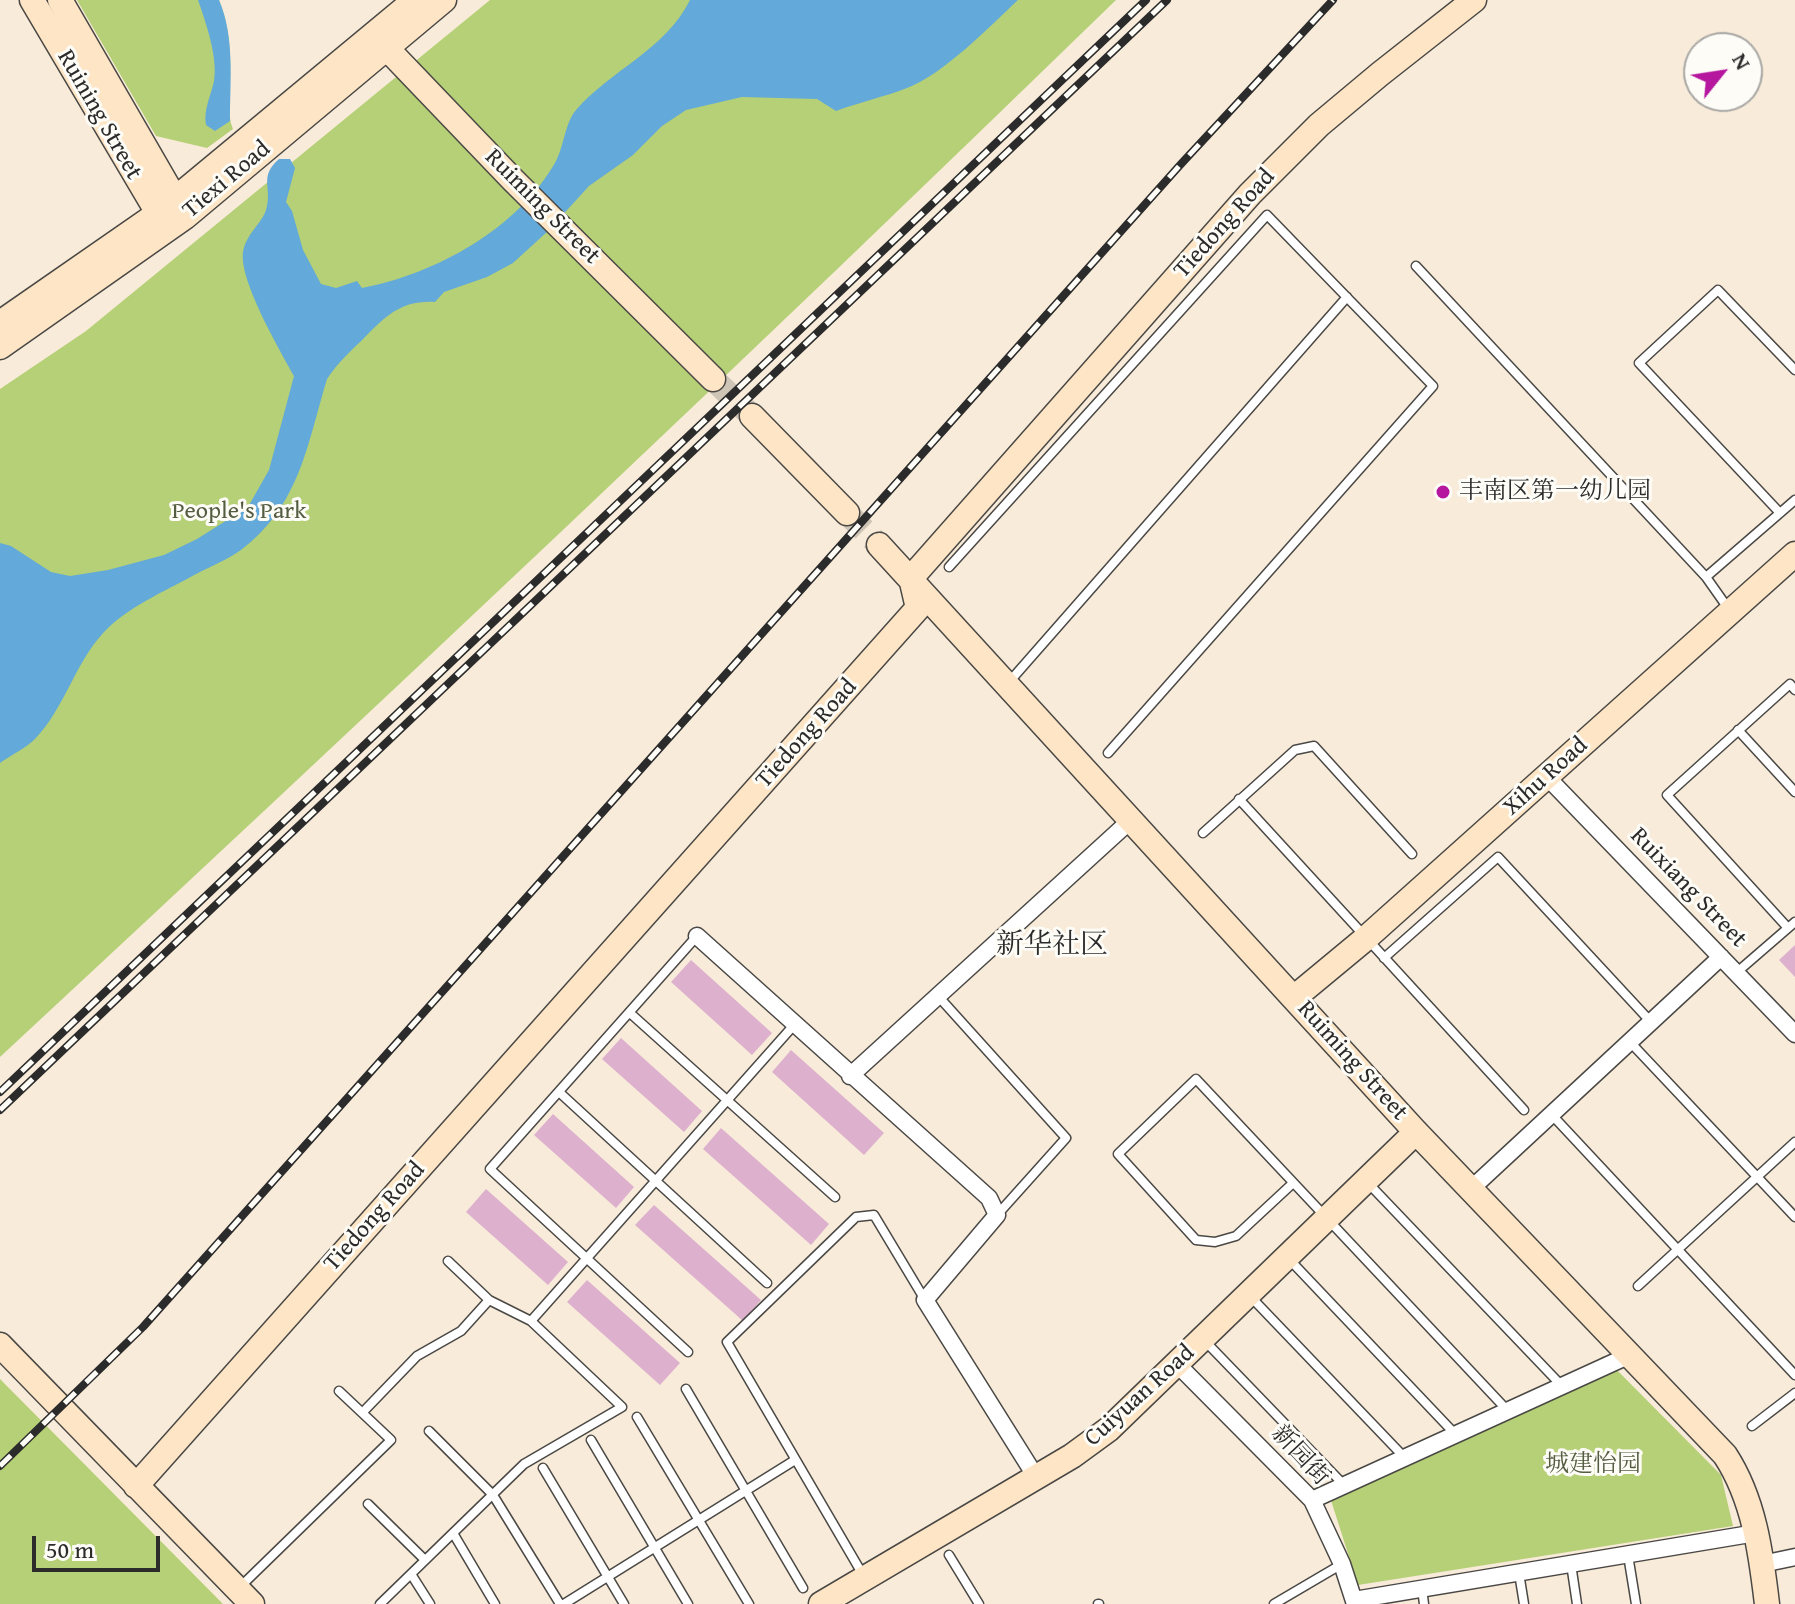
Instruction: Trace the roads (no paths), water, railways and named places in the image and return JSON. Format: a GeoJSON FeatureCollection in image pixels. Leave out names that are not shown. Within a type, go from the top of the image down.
{"type":"FeatureCollection","features":[{"type":"Feature","properties":{"kind":"street","name":"Ruining Street"},"geometry":{"type":"LineString","coordinates":[[32,0],[171,215]]}},
{"type":"Feature","properties":{"kind":"street","name":"Ruining Street"},"geometry":{"type":"LineString","coordinates":[[60,0],[171,215]]}},
{"type":"Feature","properties":{"kind":"street","name":"Tiexi Road"},"geometry":{"type":"LineString","coordinates":[[380,41],[415,0]]}},
{"type":"Feature","properties":{"kind":"street","name":"Tiexi Road"},"geometry":{"type":"LineString","coordinates":[[0,347],[171,215],[380,41],[444,0]]}},
{"type":"Feature","properties":{"kind":"street","name":"Tiedong Road"},"geometry":{"type":"LineString","coordinates":[[136,1486],[918,608],[911,578],[1250,194],[1319,125],[1474,0]]}},
{"type":"Feature","properties":{"kind":"street","name":"Ruiming Street"},"geometry":{"type":"LineString","coordinates":[[380,41],[512,179],[713,379]]}},
{"type":"Feature","properties":{"kind":"street","name":"Tiexi Road"},"geometry":{"type":"LineString","coordinates":[[0,323],[171,215]]}},
{"type":"Feature","properties":{"kind":"street"},"geometry":{"type":"LineString","coordinates":[[752,416],[847,513]]}},
{"type":"Feature","properties":{"kind":"street","name":"Ruiming Street"},"geometry":{"type":"LineString","coordinates":[[879,545],[1416,1132],[1725,1455],[1738,1474],[1756,1533],[1767,1604]]}},
{"type":"Feature","properties":{"kind":"street","name":"Xihu Road"},"geometry":{"type":"LineString","coordinates":[[1295,997],[1365,939],[1795,554]]}},
{"type":"Feature","properties":{"kind":"street","name":"Ruixiang Street"},"geometry":{"type":"LineString","coordinates":[[1546,776],[1795,1034]]}},
{"type":"Feature","properties":{"kind":"street"},"geometry":{"type":"LineString","coordinates":[[850,1076],[1132,819]]}},
{"type":"Feature","properties":{"kind":"street"},"geometry":{"type":"LineString","coordinates":[[697,936],[989,1198],[997,1215],[925,1300],[1036,1477]]}},
{"type":"Feature","properties":{"kind":"street"},"geometry":{"type":"LineString","coordinates":[[1471,1189],[1721,957]]}},
{"type":"Feature","properties":{"kind":"street","name":"Cuiyuan Road"},"geometry":{"type":"LineString","coordinates":[[812,1596],[865,1578],[1072,1456],[1109,1429],[1416,1132]]}},
{"type":"Feature","properties":{"kind":"street"},"geometry":{"type":"LineString","coordinates":[[0,1345],[245,1596]]}},
{"type":"Feature","properties":{"kind":"street"},"geometry":{"type":"LineString","coordinates":[[1312,1500],[1630,1355]]}},
{"type":"Feature","properties":{"kind":"street","name":"新园街"},"geometry":{"type":"LineString","coordinates":[[1177,1364],[1312,1500],[1342,1564],[1354,1602]]}},
{"type":"Feature","properties":{"kind":"street"},"geometry":{"type":"LineString","coordinates":[[1354,1602],[1423,1597],[1519,1573],[1756,1533]]}},
{"type":"Feature","properties":{"kind":"street"},"geometry":{"type":"LineString","coordinates":[[1762,1564],[1795,1557]]}},
{"type":"Feature","properties":{"kind":"lane"},"geometry":{"type":"LineString","coordinates":[[949,567],[1267,215],[1433,386],[1108,753]]}},
{"type":"Feature","properties":{"kind":"lane"},"geometry":{"type":"LineString","coordinates":[[1416,266],[1706,577],[1730,612]]}},
{"type":"Feature","properties":{"kind":"lane"},"geometry":{"type":"LineString","coordinates":[[1780,513],[1639,363],[1718,290],[1795,370]]}},
{"type":"Feature","properties":{"kind":"lane"},"geometry":{"type":"LineString","coordinates":[[1008,684],[1347,297]]}},
{"type":"Feature","properties":{"kind":"lane"},"geometry":{"type":"LineString","coordinates":[[1706,577],[1795,500]]}},
{"type":"Feature","properties":{"kind":"lane"},"geometry":{"type":"LineString","coordinates":[[1736,973],[1792,925],[1667,795],[1790,684],[1795,690]]}},
{"type":"Feature","properties":{"kind":"lane"},"geometry":{"type":"LineString","coordinates":[[1738,730],[1795,792]]}},
{"type":"Feature","properties":{"kind":"lane"},"geometry":{"type":"LineString","coordinates":[[1203,833],[1295,750],[1314,746],[1412,854]]}},
{"type":"Feature","properties":{"kind":"lane"},"geometry":{"type":"LineString","coordinates":[[1239,799],[1524,1110]]}},
{"type":"Feature","properties":{"kind":"lane"},"geometry":{"type":"LineString","coordinates":[[1384,958],[1498,857],[1651,1022]]}},
{"type":"Feature","properties":{"kind":"lane"},"geometry":{"type":"LineString","coordinates":[[688,1352],[490,1169],[697,936]]}},
{"type":"Feature","properties":{"kind":"lane"},"geometry":{"type":"LineString","coordinates":[[938,996],[1066,1138],[997,1215]]}},
{"type":"Feature","properties":{"kind":"lane"},"geometry":{"type":"LineString","coordinates":[[630,1013],[835,1197]]}},
{"type":"Feature","properties":{"kind":"lane"},"geometry":{"type":"LineString","coordinates":[[531,1321],[794,1025]]}},
{"type":"Feature","properties":{"kind":"lane"},"geometry":{"type":"LineString","coordinates":[[1630,1042],[1795,1217]]}},
{"type":"Feature","properties":{"kind":"lane"},"geometry":{"type":"LineString","coordinates":[[1292,1184],[1236,1236],[1215,1242],[1196,1240],[1118,1154],[1196,1079],[1325,1220],[1508,1411]]}},
{"type":"Feature","properties":{"kind":"lane"},"geometry":{"type":"LineString","coordinates":[[559,1092],[767,1283]]}},
{"type":"Feature","properties":{"kind":"lane"},"geometry":{"type":"LineString","coordinates":[[1552,1115],[1795,1375]]}},
{"type":"Feature","properties":{"kind":"lane"},"geometry":{"type":"LineString","coordinates":[[1638,1286],[1795,1142]]}},
{"type":"Feature","properties":{"kind":"lane"},"geometry":{"type":"LineString","coordinates":[[1365,1181],[1562,1386]]}},
{"type":"Feature","properties":{"kind":"lane"},"geometry":{"type":"LineString","coordinates":[[865,1578],[727,1342],[856,1217],[874,1215],[925,1300]]}},
{"type":"Feature","properties":{"kind":"lane"},"geometry":{"type":"LineString","coordinates":[[1287,1257],[1456,1435]]}},
{"type":"Feature","properties":{"kind":"lane"},"geometry":{"type":"LineString","coordinates":[[380,1604],[524,1464],[622,1407],[531,1321],[489,1300],[448,1261]]}},
{"type":"Feature","properties":{"kind":"lane"},"geometry":{"type":"LineString","coordinates":[[1248,1295],[1405,1458]]}},
{"type":"Feature","properties":{"kind":"lane"},"geometry":{"type":"LineString","coordinates":[[363,1412],[417,1356],[461,1331],[489,1300]]}},
{"type":"Feature","properties":{"kind":"lane"},"geometry":{"type":"LineString","coordinates":[[1203,1339],[1344,1486]]}},
{"type":"Feature","properties":{"kind":"lane"},"geometry":{"type":"LineString","coordinates":[[686,1389],[812,1596]]}},
{"type":"Feature","properties":{"kind":"lane"},"geometry":{"type":"LineString","coordinates":[[245,1596],[391,1440],[339,1391]]}},
{"type":"Feature","properties":{"kind":"lane"},"geometry":{"type":"LineString","coordinates":[[1752,1426],[1795,1393]]}},
{"type":"Feature","properties":{"kind":"lane"},"geometry":{"type":"LineString","coordinates":[[637,1417],[749,1604]]}},
{"type":"Feature","properties":{"kind":"lane"},"geometry":{"type":"LineString","coordinates":[[429,1431],[493,1495],[562,1604],[795,1460]]}},
{"type":"Feature","properties":{"kind":"lane"},"geometry":{"type":"LineString","coordinates":[[591,1440],[688,1604]]}},
{"type":"Feature","properties":{"kind":"lane"},"geometry":{"type":"LineString","coordinates":[[543,1468],[624,1604]]}},
{"type":"Feature","properties":{"kind":"lane"},"geometry":{"type":"LineString","coordinates":[[368,1504],[425,1560]]}},
{"type":"Feature","properties":{"kind":"lane"},"geometry":{"type":"LineString","coordinates":[[453,1533],[495,1604]]}},
{"type":"Feature","properties":{"kind":"lane"},"geometry":{"type":"LineString","coordinates":[[949,1555],[979,1604]]}},
{"type":"Feature","properties":{"kind":"lane"},"geometry":{"type":"LineString","coordinates":[[1628,1555],[1636,1604]]}},
{"type":"Feature","properties":{"kind":"lane"},"geometry":{"type":"LineString","coordinates":[[1274,1604],[1342,1564]]}},
{"type":"Feature","properties":{"kind":"lane"},"geometry":{"type":"LineString","coordinates":[[1571,1564],[1577,1604]]}},
{"type":"Feature","properties":{"kind":"lane"},"geometry":{"type":"LineString","coordinates":[[1519,1573],[1524,1604]]}},
{"type":"Feature","properties":{"kind":"lane"},"geometry":{"type":"LineString","coordinates":[[411,1574],[430,1604]]}},
{"type":"Feature","properties":{"kind":"water"},"geometry":{"type":"Polygon","coordinates":[[[198,0],[219,0],[230,44],[230,121],[215,131],[206,125],[205,119],[215,72],[210,40],[198,0]]]}},
{"type":"Feature","properties":{"kind":"water"},"geometry":{"type":"Polygon","coordinates":[[[690,0],[1018,0],[966,49],[936,72],[890,94],[836,111],[817,99],[742,97],[686,110],[662,126],[633,155],[589,186],[548,231],[513,263],[487,277],[444,292],[435,302],[413,304],[396,310],[345,357],[327,379],[299,472],[277,514],[241,550],[140,604],[109,627],[88,653],[46,726],[31,742],[0,763],[0,543],[11,546],[51,572],[70,576],[108,570],[164,555],[197,539],[248,507],[269,470],[294,376],[247,280],[243,252],[266,210],[268,177],[273,165],[279,159],[290,159],[295,168],[286,202],[292,211],[303,250],[321,284],[336,288],[357,281],[362,288],[418,272],[473,244],[520,207],[556,161],[569,121],[576,110],[667,33],[690,0]]]}},
{"type":"Feature","properties":{"kind":"tunnel"},"geometry":{"type":"LineString","coordinates":[[713,379],[752,416]]}},
{"type":"Feature","properties":{"kind":"tunnel"},"geometry":{"type":"LineString","coordinates":[[847,513],[879,545]]}},
{"type":"Feature","properties":{"kind":"railway"},"geometry":{"type":"LineString","coordinates":[[0,1092],[1146,0]]}},
{"type":"Feature","properties":{"kind":"railway"},"geometry":{"type":"LineString","coordinates":[[0,1110],[1167,0]]}},
{"type":"Feature","properties":{"kind":"railway"},"geometry":{"type":"LineString","coordinates":[[0,1466],[143,1327],[1181,164],[1333,0]]}},
{"type":"Feature","properties":{"kind":"place","name":"丰南区第一幼儿园"},"geometry":{"type":"Point","coordinates":[1443,492]}},
{"type":"Feature","properties":{"kind":"district","name":"新华社区"},"geometry":{"type":"Point","coordinates":[1052,946]}},
{"type":"Feature","properties":{"kind":"park label","name":"People's Park"},"geometry":{"type":"Point","coordinates":[239,512]}},
{"type":"Feature","properties":{"kind":"park label","name":"城建怡园"},"geometry":{"type":"Point","coordinates":[1593,1465]}}]}
